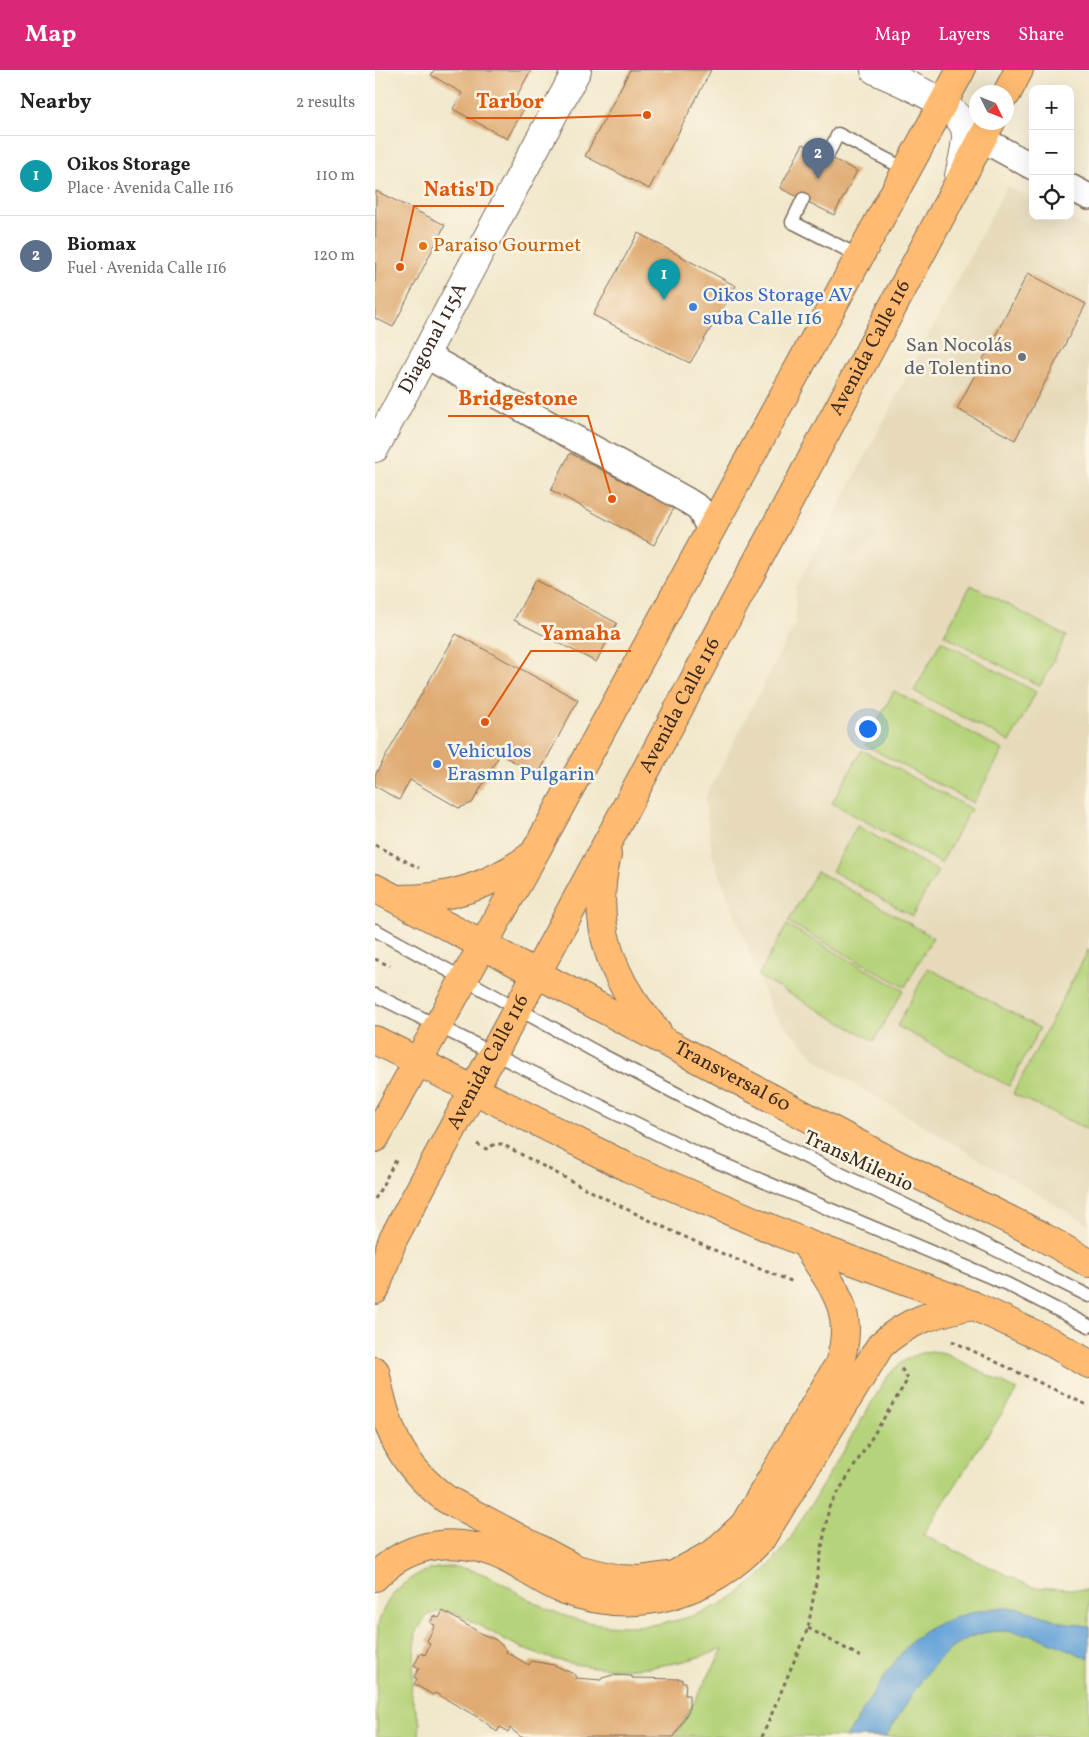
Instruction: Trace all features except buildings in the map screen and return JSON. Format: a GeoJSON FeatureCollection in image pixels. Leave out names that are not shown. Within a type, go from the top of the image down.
{"type":"FeatureCollection","features":[{"type":"Feature","properties":{"kind":"main road"},"geometry":{"type":"LineString","coordinates":[[375,1138],[534,854],[961,70]]}},
{"type":"Feature","properties":{"kind":"main road"},"geometry":{"type":"LineString","coordinates":[[1011,85],[1019,70]]}},
{"type":"Feature","properties":{"kind":"main road","name":"Avenida Calle 116"},"geometry":{"type":"LineString","coordinates":[[375,1290],[393,1239],[612,834],[986,131]]}},
{"type":"Feature","properties":{"kind":"main road"},"geometry":{"type":"LineString","coordinates":[[612,834],[602,873],[601,914],[609,954],[621,984],[638,1010],[660,1034],[685,1053]]}},
{"type":"Feature","properties":{"kind":"main road"},"geometry":{"type":"LineString","coordinates":[[387,894],[428,899],[465,892],[513,870],[534,854]]}},
{"type":"Feature","properties":{"kind":"main road","name":"Transversal 60"},"geometry":{"type":"LineString","coordinates":[[387,894],[895,1164],[1036,1233],[1089,1263]]}},
{"type":"Feature","properties":{"kind":"main road"},"geometry":{"type":"LineString","coordinates":[[375,1040],[629,1168],[805,1243],[973,1305],[1089,1364]]}},
{"type":"Feature","properties":{"kind":"main road"},"geometry":{"type":"LineString","coordinates":[[375,1371],[387,1424],[402,1454],[430,1487],[446,1499],[576,1569],[619,1579],[639,1580],[674,1575],[714,1554],[739,1530],[757,1506],[839,1364],[844,1347],[846,1325],[839,1297],[805,1243]]}},
{"type":"Feature","properties":{"kind":"main road"},"geometry":{"type":"LineString","coordinates":[[375,1577],[385,1566],[417,1549],[438,1544],[458,1543],[478,1546],[504,1557],[563,1589],[593,1598],[621,1601],[659,1597],[689,1590],[704,1584],[745,1556],[761,1538],[868,1362],[893,1333],[925,1316],[973,1305]]}},
{"type":"Feature","properties":{"kind":"street","name":"Diagonal 115A"},"geometry":{"type":"LineString","coordinates":[[375,448],[577,70]]}},
{"type":"Feature","properties":{"kind":"street"},"geometry":{"type":"LineString","coordinates":[[875,70],[943,104],[963,122],[966,134],[957,185]]}},
{"type":"Feature","properties":{"kind":"street"},"geometry":{"type":"LineString","coordinates":[[986,131],[1029,164]]}},
{"type":"Feature","properties":{"kind":"street"},"geometry":{"type":"LineString","coordinates":[[1074,189],[1089,197]]}},
{"type":"Feature","properties":{"kind":"street"},"geometry":{"type":"LineString","coordinates":[[425,355],[688,500],[704,515],[710,530]]}},
{"type":"Feature","properties":{"kind":"lane"},"geometry":{"type":"LineString","coordinates":[[827,156],[838,134],[907,170]]}},
{"type":"Feature","properties":{"kind":"lane"},"geometry":{"type":"LineString","coordinates":[[803,199],[792,222],[859,256]]}},
{"type":"Feature","properties":{"kind":"lane","name":"TransMilenio"},"geometry":{"type":"LineString","coordinates":[[375,930],[714,1113],[1089,1296]]}},
{"type":"Feature","properties":{"kind":"lane"},"geometry":{"type":"LineString","coordinates":[[375,995],[694,1152],[1007,1284],[1089,1326]]}},
{"type":"Feature","properties":{"kind":"path"},"geometry":{"type":"LineString","coordinates":[[375,846],[422,870]]}},
{"type":"Feature","properties":{"kind":"path"},"geometry":{"type":"LineString","coordinates":[[375,959],[390,966]]}},
{"type":"Feature","properties":{"kind":"path"},"geometry":{"type":"LineString","coordinates":[[486,1149],[495,1144],[502,1144],[548,1169],[681,1234],[787,1279],[839,1297]]}},
{"type":"Feature","properties":{"kind":"path"},"geometry":{"type":"LineString","coordinates":[[910,1323],[971,1349],[1089,1406]]}},
{"type":"Feature","properties":{"kind":"path"},"geometry":{"type":"LineString","coordinates":[[762,1737],[809,1628],[829,1507],[907,1379]]}},
{"type":"Feature","properties":{"kind":"path"},"geometry":{"type":"LineString","coordinates":[[809,1628],[863,1658]]}},
{"type":"Feature","properties":{"kind":"shaded area"},"geometry":{"type":"Polygon","coordinates":[[[1007,186],[1029,197],[1029,220],[1072,220],[1089,229],[1089,1225],[821,1064],[772,1012],[713,857],[705,798],[795,624],[796,588],[1007,186]]]}},
{"type":"Feature","properties":{"kind":"green space"},"geometry":{"type":"Polygon","coordinates":[[[971,585],[1066,636],[1040,686],[944,635],[971,585]]]}},
{"type":"Feature","properties":{"kind":"green space"},"geometry":{"type":"Polygon","coordinates":[[[941,641],[1036,692],[1010,742],[914,691],[941,641]]]}},
{"type":"Feature","properties":{"kind":"green space"},"geometry":{"type":"Polygon","coordinates":[[[894,691],[1003,750],[973,803],[865,745],[894,691]]]}},
{"type":"Feature","properties":{"kind":"green space"},"geometry":{"type":"Polygon","coordinates":[[[862,750],[971,809],[941,863],[832,803],[862,750]]]}},
{"type":"Feature","properties":{"kind":"green space"},"geometry":{"type":"Polygon","coordinates":[[[857,826],[938,871],[912,916],[832,871],[857,826]]]}},
{"type":"Feature","properties":{"kind":"green space"},"geometry":{"type":"Polygon","coordinates":[[[817,871],[933,937],[905,987],[788,922],[817,871]]]}},
{"type":"Feature","properties":{"kind":"green space"},"geometry":{"type":"Polygon","coordinates":[[[787,925],[903,990],[874,1041],[758,976],[787,925]]]}},
{"type":"Feature","properties":{"kind":"green space"},"geometry":{"type":"Polygon","coordinates":[[[1089,949],[1089,1130],[1013,1094],[1089,949]]]}},
{"type":"Feature","properties":{"kind":"green space"},"geometry":{"type":"Polygon","coordinates":[[[928,968],[1040,1028],[1009,1086],[897,1026],[928,968]]]}},
{"type":"Feature","properties":{"kind":"green space"},"geometry":{"type":"Polygon","coordinates":[[[931,1351],[945,1353],[1017,1390],[923,1535],[1032,1587],[1089,1590],[1089,1737],[675,1737],[723,1649],[675,1663],[651,1667],[602,1668],[577,1665],[529,1651],[458,1614],[440,1611],[426,1616],[416,1633],[411,1695],[420,1723],[419,1737],[377,1737],[376,1669],[378,1627],[382,1613],[389,1600],[397,1589],[408,1580],[420,1573],[433,1569],[447,1567],[462,1568],[496,1580],[550,1610],[574,1619],[600,1624],[626,1626],[653,1625],[679,1620],[704,1612],[727,1601],[748,1586],[770,1565],[789,1541],[887,1377],[906,1360],[918,1354],[931,1351]]]}},
{"type":"Feature","properties":{"kind":"water"},"geometry":{"type":"Polygon","coordinates":[[[994,1608],[1019,1608],[1062,1622],[1089,1626],[1089,1659],[1039,1638],[1010,1631],[985,1633],[963,1641],[945,1654],[914,1692],[886,1737],[846,1737],[891,1667],[910,1643],[919,1635],[927,1629],[946,1621],[994,1608]]]}},
{"type":"Feature","properties":{"kind":"place","name":"Tarbor"},"geometry":{"type":"Point","coordinates":[647,115]}},
{"type":"Feature","properties":{"kind":"place","name":"Biomax"},"geometry":{"type":"Point","coordinates":[818,179]}},
{"type":"Feature","properties":{"kind":"place","name":"Paraiso Gourmet"},"geometry":{"type":"Point","coordinates":[423,246]}},
{"type":"Feature","properties":{"kind":"place","name":"Natis'D"},"geometry":{"type":"Point","coordinates":[400,267]}},
{"type":"Feature","properties":{"kind":"place","name":"Oikos Storage"},"geometry":{"type":"Point","coordinates":[664,300]}},
{"type":"Feature","properties":{"kind":"place","name":"Oikos Storage AV suba Calle 116"},"geometry":{"type":"Point","coordinates":[693,307]}},
{"type":"Feature","properties":{"kind":"place","name":"San Nocolás de Tolentino"},"geometry":{"type":"Point","coordinates":[1022,357]}},
{"type":"Feature","properties":{"kind":"place","name":"Bridgestone"},"geometry":{"type":"Point","coordinates":[612,499]}},
{"type":"Feature","properties":{"kind":"place","name":"Yamaha"},"geometry":{"type":"Point","coordinates":[485,722]}},
{"type":"Feature","properties":{"kind":"place","name":"Vehiculos Erasmn Pulgarin"},"geometry":{"type":"Point","coordinates":[437,764]}}]}
